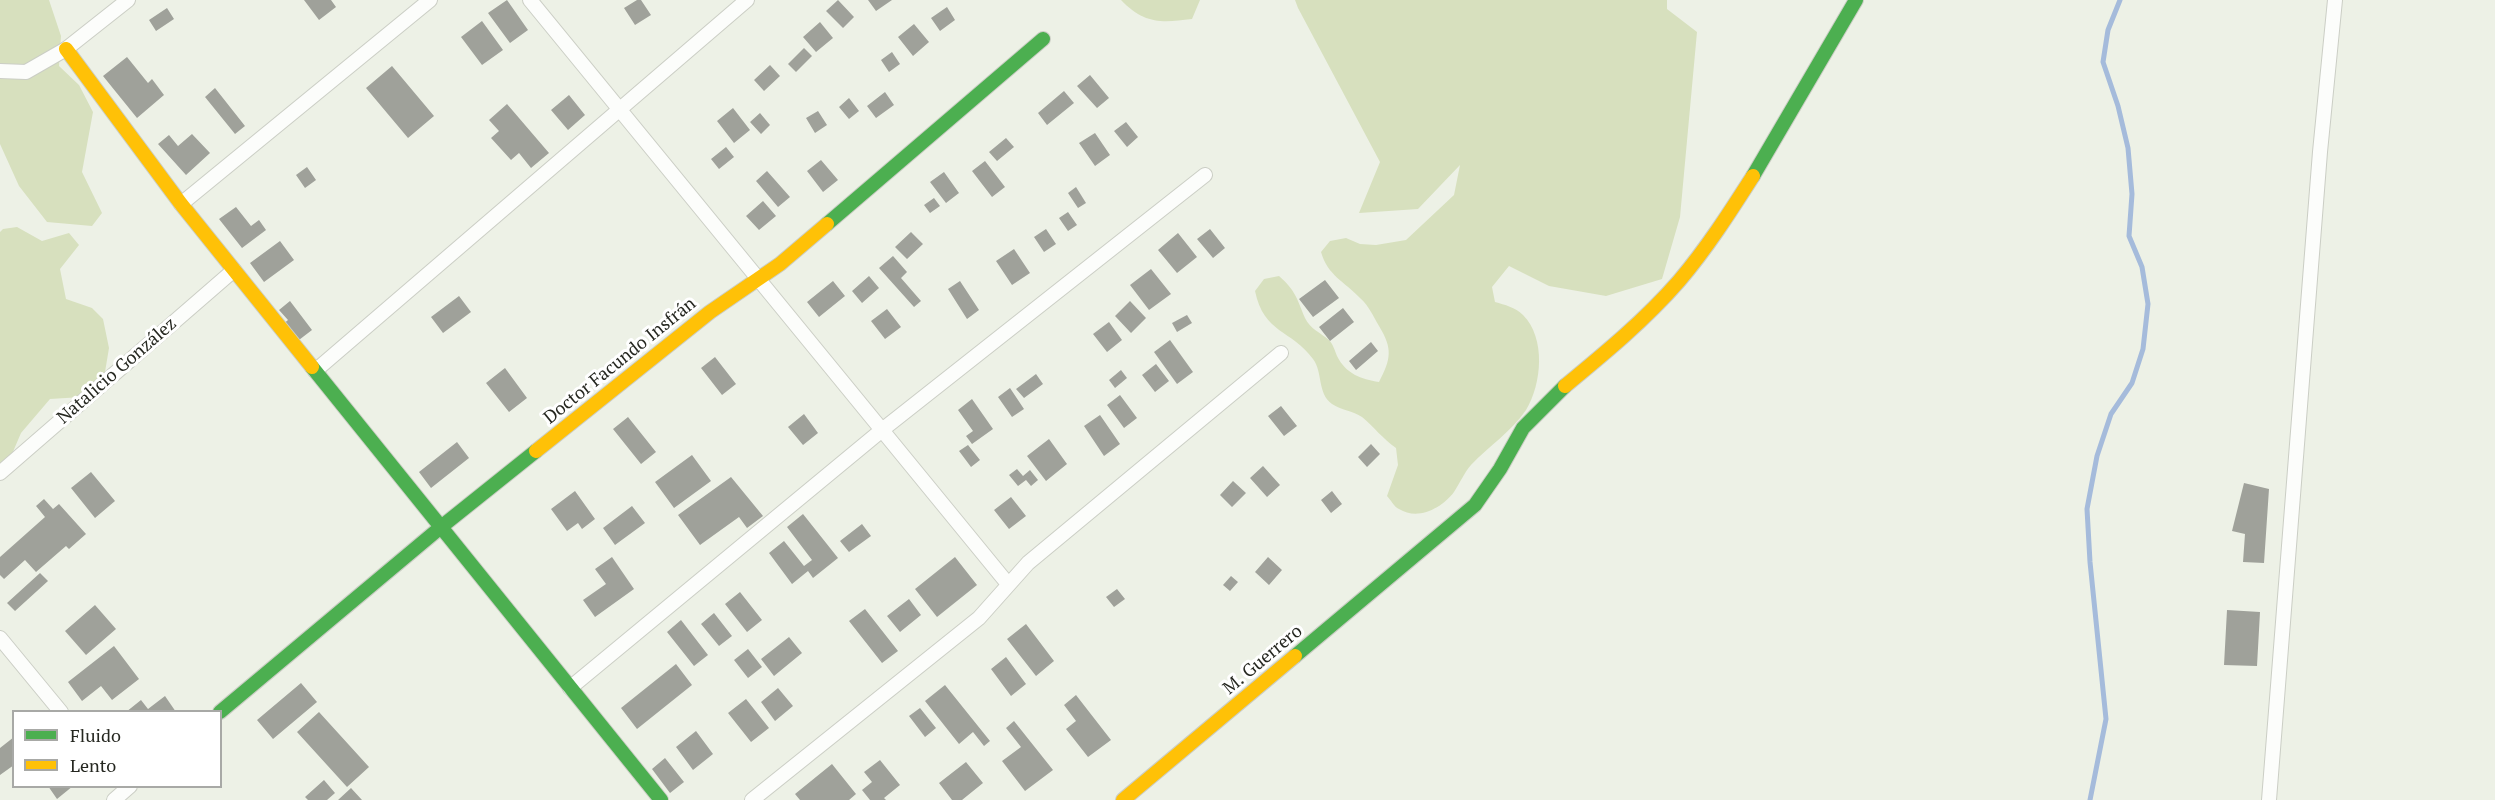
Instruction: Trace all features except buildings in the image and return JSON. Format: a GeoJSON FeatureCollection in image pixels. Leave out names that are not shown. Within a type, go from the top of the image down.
{"type":"FeatureCollection","features":[{"type":"Feature","properties":{"kind":"street"},"geometry":{"type":"LineString","coordinates":[[0,70],[26,72],[66,49],[128,0]]}},
{"type":"Feature","properties":{"kind":"street"},"geometry":{"type":"LineString","coordinates":[[181,204],[430,0]]}},
{"type":"Feature","properties":{"kind":"street"},"geometry":{"type":"LineString","coordinates":[[530,0],[1008,584]]}},
{"type":"Feature","properties":{"kind":"street"},"geometry":{"type":"LineString","coordinates":[[315,371],[747,0]]}},
{"type":"Feature","properties":{"kind":"street","name":"M. Guerrero"},"geometry":{"type":"LineString","coordinates":[[1123,800],[1475,505],[1500,469],[1523,428],[1561,389],[1624,338],[1678,280],[1715,235],[1757,170],[1856,0]]}},
{"type":"Feature","properties":{"kind":"street"},"geometry":{"type":"LineString","coordinates":[[2269,800],[2320,152],[2335,0]]}},
{"type":"Feature","properties":{"kind":"street","name":"Doctor Facundo Insfrán"},"geometry":{"type":"LineString","coordinates":[[221,710],[441,527],[710,312],[780,264],[1043,39]]}},
{"type":"Feature","properties":{"kind":"street"},"geometry":{"type":"LineString","coordinates":[[66,49],[181,204],[661,800]]}},
{"type":"Feature","properties":{"kind":"street"},"geometry":{"type":"LineString","coordinates":[[570,688],[882,430],[1205,175]]}},
{"type":"Feature","properties":{"kind":"street","name":"Natalicio González"},"geometry":{"type":"LineString","coordinates":[[0,473],[234,270]]}},
{"type":"Feature","properties":{"kind":"street"},"geometry":{"type":"LineString","coordinates":[[752,800],[979,618],[1028,562],[1281,353]]}},
{"type":"Feature","properties":{"kind":"street"},"geometry":{"type":"LineString","coordinates":[[0,638],[60,710]]}},
{"type":"Feature","properties":{"kind":"street"},"geometry":{"type":"LineString","coordinates":[[114,800],[129,791]]}},
{"type":"Feature","properties":{"kind":"green space"},"geometry":{"type":"Polygon","coordinates":[[[0,0],[49,0],[61,36],[59,66],[79,85],[93,112],[82,172],[102,213],[92,226],[47,222],[19,186],[0,144],[0,0]]]}},
{"type":"Feature","properties":{"kind":"green space"},"geometry":{"type":"Polygon","coordinates":[[[1121,0],[1200,0],[1192,19],[1162,21],[1137,14],[1121,0]]]}},
{"type":"Feature","properties":{"kind":"green space"},"geometry":{"type":"Polygon","coordinates":[[[1295,0],[1667,0],[1667,9],[1697,32],[1680,217],[1662,279],[1606,296],[1549,286],[1509,266],[1492,287],[1495,302],[1520,312],[1530,325],[1538,348],[1536,387],[1526,410],[1514,425],[1471,465],[1449,498],[1436,508],[1422,513],[1414,514],[1399,509],[1387,496],[1398,465],[1396,448],[1362,417],[1332,404],[1327,399],[1313,359],[1305,349],[1279,330],[1265,316],[1255,291],[1264,279],[1279,276],[1293,291],[1307,322],[1326,337],[1345,367],[1360,377],[1379,382],[1389,354],[1384,334],[1366,304],[1332,273],[1321,252],[1330,241],[1346,238],[1360,244],[1376,245],[1406,240],[1454,195],[1460,165],[1418,209],[1359,213],[1380,162],[1295,0]]]}},
{"type":"Feature","properties":{"kind":"green space"},"geometry":{"type":"Polygon","coordinates":[[[17,227],[42,241],[69,233],[79,245],[60,269],[66,299],[92,308],[103,319],[109,348],[104,378],[82,397],[50,399],[21,433],[9,461],[0,464],[0,232],[3,229],[17,227]]]}},
{"type":"Feature","properties":{"kind":"waterway"},"geometry":{"type":"LineString","coordinates":[[2090,800],[2106,719],[2087,509],[2097,456],[2111,414],[2132,383],[2143,349],[2148,304],[2142,267],[2129,236],[2132,194],[2128,148],[2118,106],[2103,62],[2108,30],[2120,0]]}},
{"type":"Feature","properties":{"kind":"traffic: fast"},"geometry":{"type":"LineString","coordinates":[[1753,176],[1856,0]]}},
{"type":"Feature","properties":{"kind":"traffic: fast"},"geometry":{"type":"LineString","coordinates":[[827,224],[1043,39]]}},
{"type":"Feature","properties":{"kind":"traffic: fast"},"geometry":{"type":"LineString","coordinates":[[312,367],[661,800]]}},
{"type":"Feature","properties":{"kind":"traffic: fast"},"geometry":{"type":"LineString","coordinates":[[1295,656],[1475,505],[1500,469],[1523,428],[1565,386]]}},
{"type":"Feature","properties":{"kind":"traffic: fast"},"geometry":{"type":"LineString","coordinates":[[222,710],[441,527],[536,451]]}},
{"type":"Feature","properties":{"kind":"traffic: slow"},"geometry":{"type":"LineString","coordinates":[[66,49],[181,204],[312,367]]}},
{"type":"Feature","properties":{"kind":"traffic: slow"},"geometry":{"type":"LineString","coordinates":[[1565,386],[1639,323],[1679,281],[1709,243],[1753,176]]}},
{"type":"Feature","properties":{"kind":"traffic: slow"},"geometry":{"type":"LineString","coordinates":[[536,451],[710,312],[780,264],[827,224]]}},
{"type":"Feature","properties":{"kind":"traffic: slow"},"geometry":{"type":"LineString","coordinates":[[1123,800],[1295,656]]}}]}
